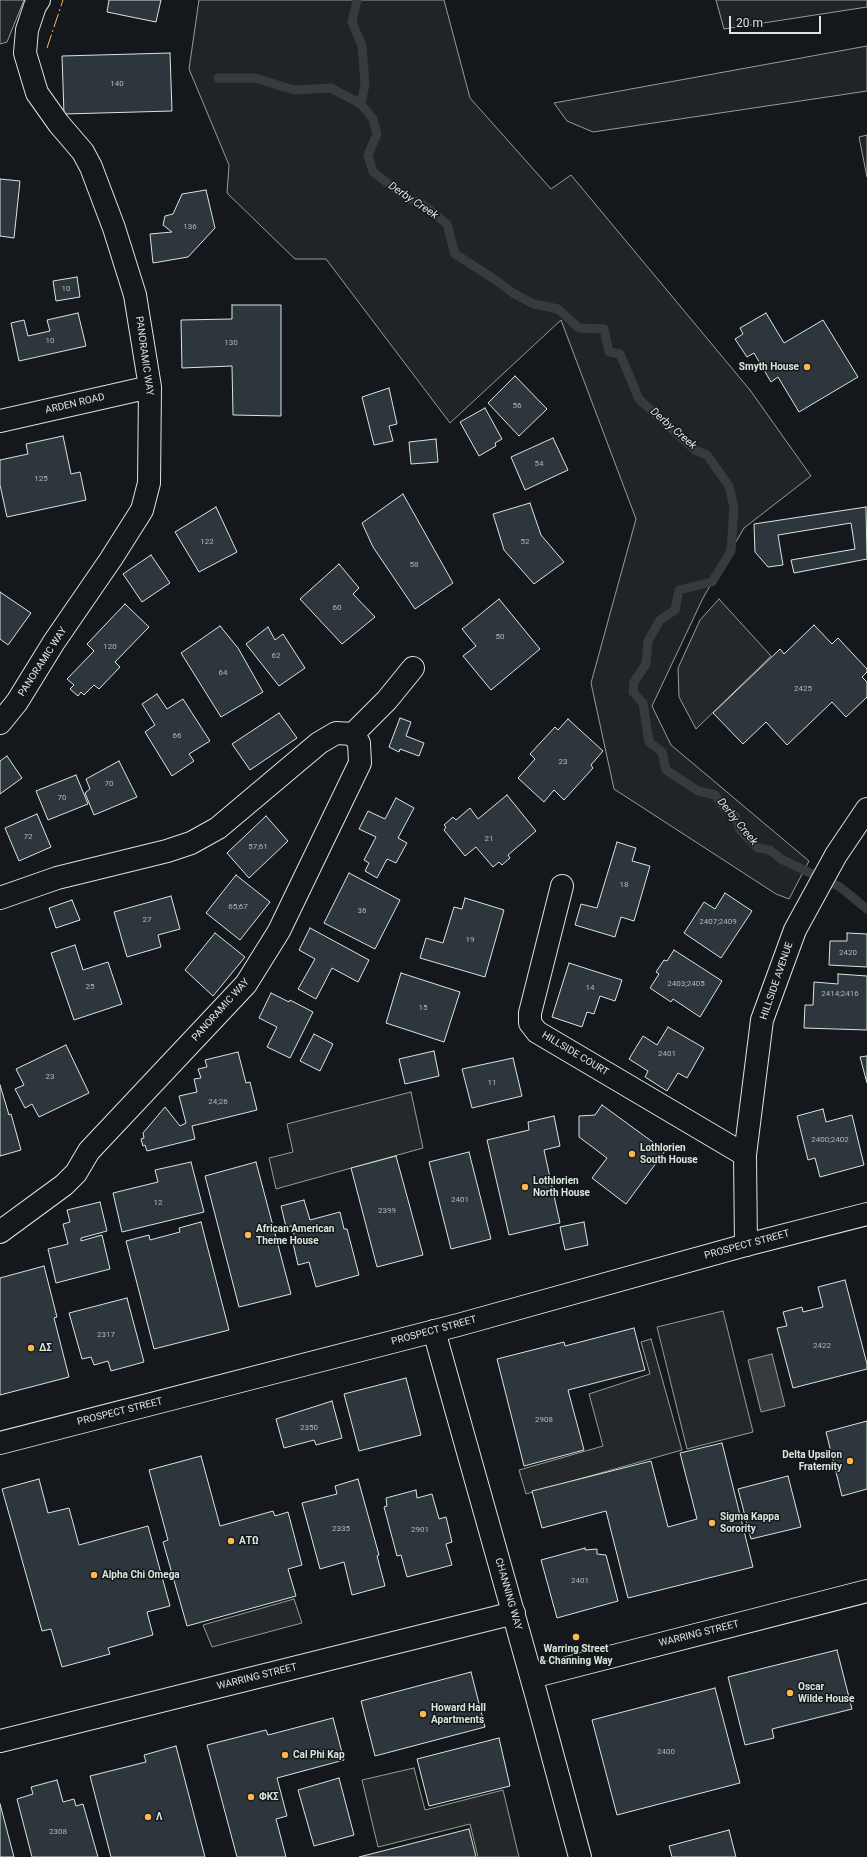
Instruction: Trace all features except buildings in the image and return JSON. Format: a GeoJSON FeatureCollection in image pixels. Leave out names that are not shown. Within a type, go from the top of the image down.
{"type":"FeatureCollection","features":[{"type":"Feature","properties":{"kind":"street","name":"PANORAMIC WAY"},"geometry":{"type":"LineString","coordinates":[[0,723],[17,702],[54,642],[111,559],[142,510],[149,483],[150,387],[135,295],[114,228],[91,167],[83,152],[59,124],[37,93],[26,53],[27,30],[35,6],[39,0]]}},
{"type":"Feature","properties":{"kind":"street","name":"ARDEN ROAD"},"geometry":{"type":"LineString","coordinates":[[0,421],[150,387]]}},
{"type":"Feature","properties":{"kind":"street"},"geometry":{"type":"LineString","coordinates":[[0,898],[57,878],[167,851],[191,843],[218,828],[319,744],[336,733],[353,734],[387,700],[413,668]]}},
{"type":"Feature","properties":{"kind":"street","name":"PANORAMIC WAY"},"geometry":{"type":"LineString","coordinates":[[0,1232],[64,1185],[76,1173],[89,1151],[246,984],[279,931],[360,763],[359,743],[353,734]]}},
{"type":"Feature","properties":{"kind":"street","name":"HILLSIDE AVENUE"},"geometry":{"type":"LineString","coordinates":[[746,1245],[745,1155],[762,1020],[795,930],[836,855],[867,809]]}},
{"type":"Feature","properties":{"kind":"street","name":"HILLSIDE COURT"},"geometry":{"type":"LineString","coordinates":[[562,886],[530,1013],[530,1023],[536,1032],[745,1155]]}},
{"type":"Feature","properties":{"kind":"street","name":"PROSPECT STREET"},"geometry":{"type":"LineString","coordinates":[[0,1443],[434,1331],[746,1245],[867,1214]]}},
{"type":"Feature","properties":{"kind":"street","name":"CHANNING WAY"},"geometry":{"type":"LineString","coordinates":[[434,1331],[532,1677],[580,1857]]}},
{"type":"Feature","properties":{"kind":"street","name":"WARRING STREET"},"geometry":{"type":"LineString","coordinates":[[532,1677],[867,1591]]}},
{"type":"Feature","properties":{"kind":"street","name":"WARRING STREET"},"geometry":{"type":"LineString","coordinates":[[0,1741],[514,1613]]}},
{"type":"Feature","properties":{"kind":"shaded area"},"geometry":{"type":"Polygon","coordinates":[[[0,0],[24,0],[7,42],[0,44],[0,0]]]}},
{"type":"Feature","properties":{"kind":"shaded area"},"geometry":{"type":"Polygon","coordinates":[[[199,0],[444,0],[470,98],[551,189],[571,175],[750,390],[811,476],[744,528],[703,598],[652,706],[671,745],[809,861],[789,899],[776,894],[614,789],[591,683],[636,519],[561,320],[450,423],[326,259],[295,259],[227,193],[229,165],[189,69],[199,0]]]}},
{"type":"Feature","properties":{"kind":"shaded area"},"geometry":{"type":"Polygon","coordinates":[[[716,0],[867,0],[867,7],[724,29],[716,0]]]}},
{"type":"Feature","properties":{"kind":"shaded area"},"geometry":{"type":"Polygon","coordinates":[[[867,46],[867,91],[593,132],[567,121],[554,103],[867,46]]]}},
{"type":"Feature","properties":{"kind":"shaded area"},"geometry":{"type":"Polygon","coordinates":[[[867,135],[867,177],[859,137],[867,135]]]}},
{"type":"Feature","properties":{"kind":"shaded area"},"geometry":{"type":"Polygon","coordinates":[[[719,599],[771,656],[696,729],[679,697],[678,668],[700,620],[719,599]]]}},
{"type":"Feature","properties":{"kind":"shaded area"},"geometry":{"type":"Polygon","coordinates":[[[411,1092],[423,1148],[276,1189],[269,1158],[293,1152],[287,1124],[411,1092]]]}},
{"type":"Feature","properties":{"kind":"shaded area"},"geometry":{"type":"Polygon","coordinates":[[[723,1311],[753,1432],[687,1449],[657,1327],[723,1311]]]}},
{"type":"Feature","properties":{"kind":"shaded area"},"geometry":{"type":"Polygon","coordinates":[[[651,1339],[682,1450],[526,1494],[519,1470],[603,1446],[589,1394],[650,1374],[641,1342],[651,1339]]]}},
{"type":"Feature","properties":{"kind":"shaded area"},"geometry":{"type":"Polygon","coordinates":[[[772,1354],[785,1406],[761,1412],[748,1360],[772,1354]]]}},
{"type":"Feature","properties":{"kind":"shaded area"},"geometry":{"type":"Polygon","coordinates":[[[294,1599],[302,1623],[212,1647],[203,1625],[294,1599]]]}},
{"type":"Feature","properties":{"kind":"shaded area"},"geometry":{"type":"Polygon","coordinates":[[[414,1768],[425,1810],[503,1790],[519,1857],[478,1857],[470,1824],[378,1847],[362,1780],[414,1768]]]}},
{"type":"Feature","properties":{"kind":"waterway","name":"Derby Creek"},"geometry":{"type":"LineString","coordinates":[[357,0],[352,22],[362,46],[365,84],[361,104],[373,119],[377,134],[368,155],[373,172],[409,199],[422,204],[447,224],[455,254],[513,293],[534,304],[558,309],[579,328],[604,329],[609,352],[620,354],[639,399],[695,450],[707,455],[729,486],[734,507],[731,551],[712,582],[679,590],[675,610],[660,620],[648,641],[646,664],[634,682],[633,692],[643,703],[649,742],[662,752],[666,770],[698,791],[715,795],[725,809],[735,816],[740,830],[758,848],[770,850],[781,859],[840,887],[867,909]]}},
{"type":"Feature","properties":{"kind":"waterway"},"geometry":{"type":"LineString","coordinates":[[218,78],[255,78],[294,90],[331,88],[361,104]]}},
{"type":"Feature","properties":{"kind":"power"},"geometry":{"type":"LineString","coordinates":[[47,48],[63,0]]}},
{"type":"Feature","properties":{"kind":"place","name":"Smyth House"},"geometry":{"type":"Point","coordinates":[807,367]}},
{"type":"Feature","properties":{"kind":"place","name":"Lothlorien South House"},"geometry":{"type":"Point","coordinates":[632,1154]}},
{"type":"Feature","properties":{"kind":"place","name":"Lothlorien North House"},"geometry":{"type":"Point","coordinates":[525,1187]}},
{"type":"Feature","properties":{"kind":"place","name":"African American Theme House"},"geometry":{"type":"Point","coordinates":[248,1235]}},
{"type":"Feature","properties":{"kind":"place","name":"ΔΣ"},"geometry":{"type":"Point","coordinates":[31,1348]}},
{"type":"Feature","properties":{"kind":"place","name":"Delta Upsilon Fraternity"},"geometry":{"type":"Point","coordinates":[850,1461]}},
{"type":"Feature","properties":{"kind":"place","name":"Sigma Kappa Sorority"},"geometry":{"type":"Point","coordinates":[712,1523]}},
{"type":"Feature","properties":{"kind":"place","name":"ΑΤΩ"},"geometry":{"type":"Point","coordinates":[231,1541]}},
{"type":"Feature","properties":{"kind":"place","name":"Alpha Chi Omega"},"geometry":{"type":"Point","coordinates":[94,1575]}},
{"type":"Feature","properties":{"kind":"place","name":"Warring Street & Channing Way"},"geometry":{"type":"Point","coordinates":[576,1637]}},
{"type":"Feature","properties":{"kind":"place","name":"Oscar Wilde House"},"geometry":{"type":"Point","coordinates":[790,1693]}},
{"type":"Feature","properties":{"kind":"place","name":"Howard Hall Apartments"},"geometry":{"type":"Point","coordinates":[423,1714]}},
{"type":"Feature","properties":{"kind":"place","name":"Cal Phi Kap"},"geometry":{"type":"Point","coordinates":[285,1755]}},
{"type":"Feature","properties":{"kind":"place","name":"ΦΚΣ"},"geometry":{"type":"Point","coordinates":[251,1797]}},
{"type":"Feature","properties":{"kind":"place","name":"Λ"},"geometry":{"type":"Point","coordinates":[148,1817]}}]}
